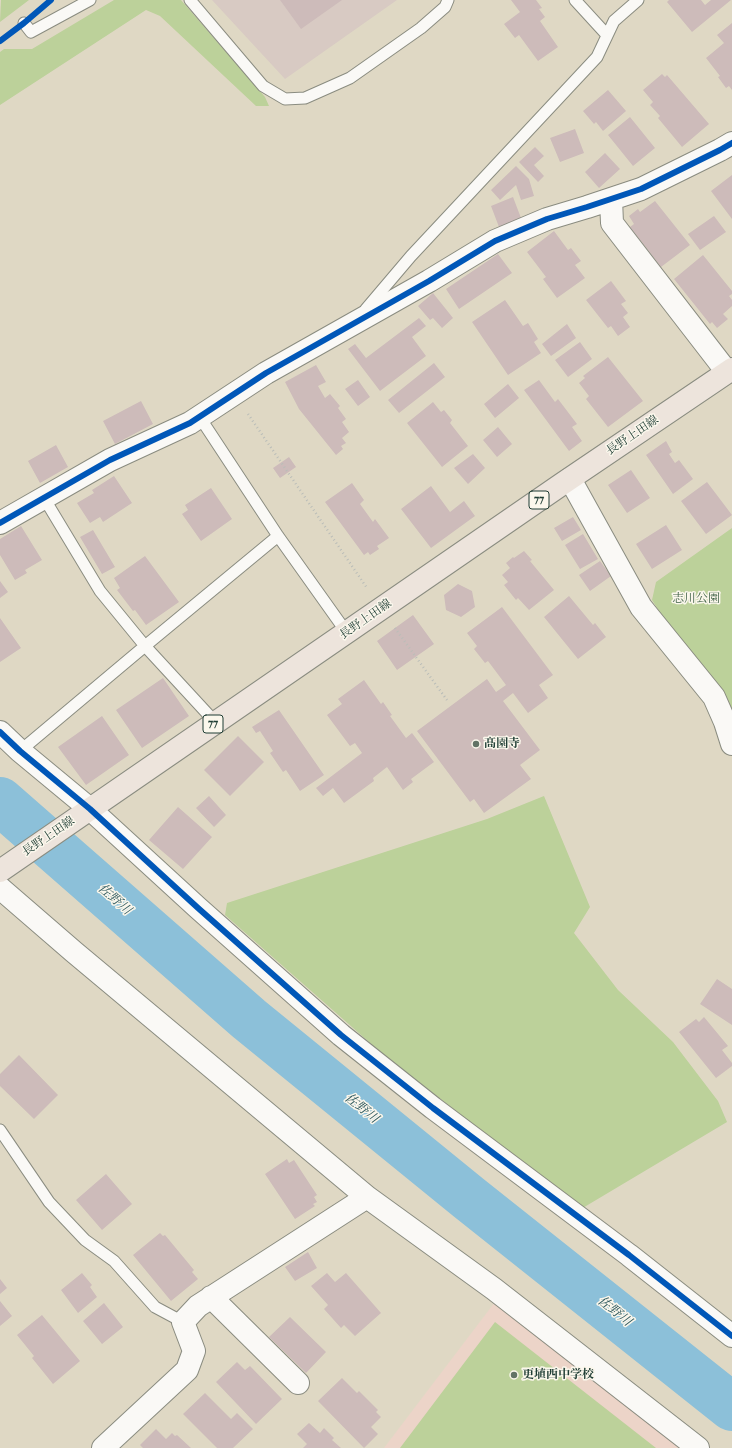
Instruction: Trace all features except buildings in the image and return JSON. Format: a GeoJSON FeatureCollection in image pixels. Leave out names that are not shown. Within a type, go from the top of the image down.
{"type":"FeatureCollection","features":[{"type":"Feature","properties":{"kind":"main road","name":"長野上田線"},"geometry":{"type":"LineString","coordinates":[[0,871],[570,479],[730,371]]}},
{"type":"Feature","properties":{"kind":"street"},"geometry":{"type":"LineString","coordinates":[[0,523],[110,460],[190,423],[266,373],[429,281],[495,241],[547,219],[641,189],[732,143]]}},
{"type":"Feature","properties":{"kind":"street"},"geometry":{"type":"LineString","coordinates":[[611,199],[612,222],[730,371]]}},
{"type":"Feature","properties":{"kind":"street"},"geometry":{"type":"LineString","coordinates":[[570,479],[641,607],[714,697],[725,722],[732,744]]}},
{"type":"Feature","properties":{"kind":"street"},"geometry":{"type":"LineString","coordinates":[[0,732],[85,813],[204,914],[341,1034],[433,1108],[629,1255],[732,1336]]}},
{"type":"Feature","properties":{"kind":"street"},"geometry":{"type":"LineString","coordinates":[[0,888],[74,952],[367,1197],[494,1289],[698,1448]]}},
{"type":"Feature","properties":{"kind":"street"},"geometry":{"type":"LineString","coordinates":[[103,1448],[186,1370],[194,1351],[183,1322],[198,1306],[367,1197]]}},
{"type":"Feature","properties":{"kind":"street"},"geometry":{"type":"LineString","coordinates":[[211,1297],[298,1383]]}},
{"type":"Feature","properties":{"kind":"lane"},"geometry":{"type":"LineString","coordinates":[[24,23],[31,32],[90,0]]}},
{"type":"Feature","properties":{"kind":"lane"},"geometry":{"type":"LineString","coordinates":[[190,0],[263,86],[285,99],[305,98],[350,78],[421,28],[445,7],[448,0]]}},
{"type":"Feature","properties":{"kind":"lane"},"geometry":{"type":"LineString","coordinates":[[575,0],[607,35]]}},
{"type":"Feature","properties":{"kind":"lane"},"geometry":{"type":"LineString","coordinates":[[357,321],[411,256],[597,57],[614,21],[638,0]]}},
{"type":"Feature","properties":{"kind":"lane"},"geometry":{"type":"LineString","coordinates":[[200,416],[278,536],[347,633]]}},
{"type":"Feature","properties":{"kind":"lane"},"geometry":{"type":"LineString","coordinates":[[44,498],[100,591],[145,646],[216,722]]}},
{"type":"Feature","properties":{"kind":"lane"},"geometry":{"type":"LineString","coordinates":[[20,751],[278,536]]}},
{"type":"Feature","properties":{"kind":"lane"},"geometry":{"type":"LineString","coordinates":[[0,1130],[49,1202],[85,1240],[114,1262],[155,1307],[183,1322]]}},
{"type":"Feature","properties":{"kind":"path"},"geometry":{"type":"LineString","coordinates":[[234,394],[381,609],[447,700]]}},
{"type":"Feature","properties":{"kind":"shaded area"},"geometry":{"type":"Polygon","coordinates":[[[212,0],[397,0],[285,79],[212,0]]]}},
{"type":"Feature","properties":{"kind":"shaded area","name":"更埴西中学校"},"geometry":{"type":"Polygon","coordinates":[[[495,1302],[682,1448],[384,1448],[495,1302]]]}},
{"type":"Feature","properties":{"kind":"green space"},"geometry":{"type":"Polygon","coordinates":[[[1,0],[29,0],[0,22],[1,0]]]}},
{"type":"Feature","properties":{"kind":"green space"},"geometry":{"type":"Polygon","coordinates":[[[114,0],[181,0],[265,97],[269,106],[256,106],[160,16],[146,10],[0,105],[0,52],[4,49],[32,49],[114,0]]]}},
{"type":"Feature","properties":{"kind":"green space","name":"志川公園"},"geometry":{"type":"Polygon","coordinates":[[[732,528],[732,709],[724,692],[663,617],[652,600],[656,582],[732,528]]]}},
{"type":"Feature","properties":{"kind":"green space"},"geometry":{"type":"Polygon","coordinates":[[[544,796],[590,907],[574,933],[618,990],[673,1042],[718,1101],[727,1122],[581,1209],[378,1050],[225,915],[227,903],[487,819],[544,796]]]}},
{"type":"Feature","properties":{"kind":"green space","name":"更埴西中学校"},"geometry":{"type":"Polygon","coordinates":[[[495,1322],[656,1448],[400,1448],[495,1322]]]}},
{"type":"Feature","properties":{"kind":"waterway","name":"佐野川"},"geometry":{"type":"LineString","coordinates":[[0,801],[249,1019],[469,1198],[732,1407]]}},
{"type":"Feature","properties":{"kind":"cycle path"},"geometry":{"type":"LineString","coordinates":[[0,41],[51,0]]}},
{"type":"Feature","properties":{"kind":"cycle path"},"geometry":{"type":"LineString","coordinates":[[0,523],[110,460],[190,423],[266,373],[429,281],[495,241],[547,219],[641,189],[732,143]]}},
{"type":"Feature","properties":{"kind":"cycle path"},"geometry":{"type":"LineString","coordinates":[[0,732],[20,751],[90,809],[198,908],[341,1035],[433,1108],[629,1255],[732,1336]]}},
{"type":"Feature","properties":{"kind":"place","name":"髙園寺"},"geometry":{"type":"Point","coordinates":[476,744]}},
{"type":"Feature","properties":{"kind":"place","name":"更埴西中学校"},"geometry":{"type":"Point","coordinates":[514,1375]}}]}
